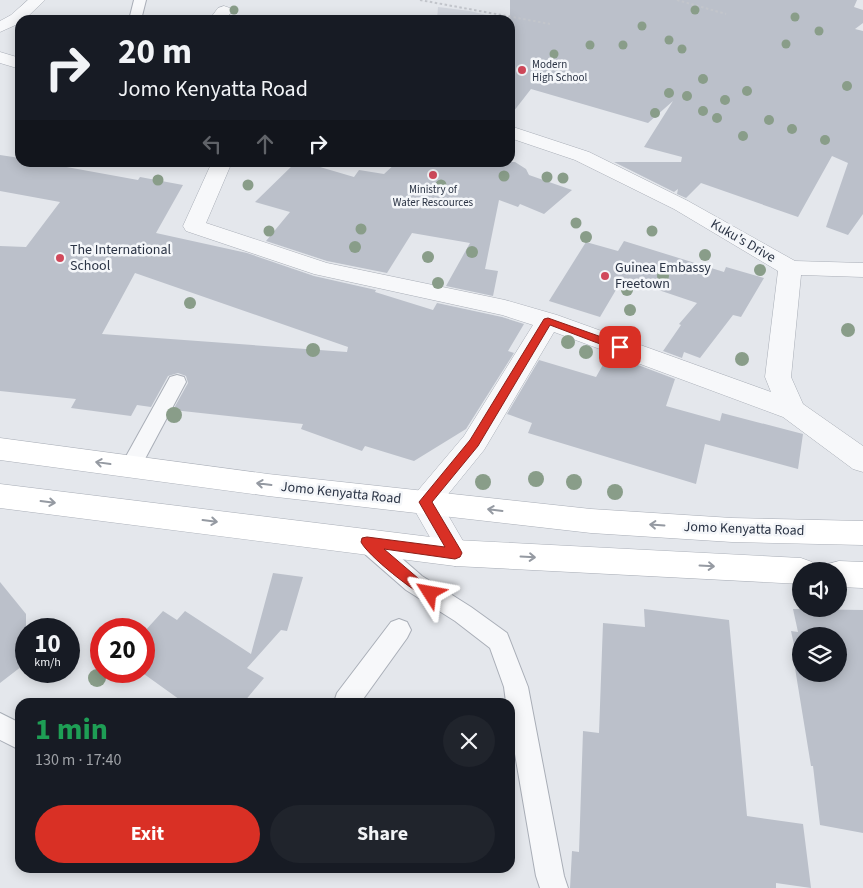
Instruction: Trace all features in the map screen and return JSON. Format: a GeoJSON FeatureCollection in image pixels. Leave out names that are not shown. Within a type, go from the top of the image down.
{"type":"FeatureCollection","features":[{"type":"Feature","properties":{"kind":"main road","name":"Jomo Kenyatta Road"},"geometry":{"type":"LineString","coordinates":[[0,449],[268,485],[592,521],[732,530],[863,533]]}},
{"type":"Feature","properties":{"kind":"main road"},"geometry":{"type":"LineString","coordinates":[[0,496],[455,553],[792,572]]}},
{"type":"Feature","properties":{"kind":"main road"},"geometry":{"type":"LineString","coordinates":[[847,574],[863,575]]}},
{"type":"Feature","properties":{"kind":"street"},"geometry":{"type":"LineString","coordinates":[[20,15],[37,0]]}},
{"type":"Feature","properties":{"kind":"street"},"geometry":{"type":"LineString","coordinates":[[0,27],[15,19]]}},
{"type":"Feature","properties":{"kind":"street"},"geometry":{"type":"LineString","coordinates":[[0,58],[15,62]]}},
{"type":"Feature","properties":{"kind":"street","name":"Kuku's Drive"},"geometry":{"type":"LineString","coordinates":[[515,134],[582,156],[681,205],[790,268],[778,377],[792,410]]}},
{"type":"Feature","properties":{"kind":"street"},"geometry":{"type":"LineString","coordinates":[[220,167],[194,226],[322,269],[504,308],[548,321],[792,410],[863,461]]}},
{"type":"Feature","properties":{"kind":"street"},"geometry":{"type":"LineString","coordinates":[[790,268],[863,270]]}},
{"type":"Feature","properties":{"kind":"street"},"geometry":{"type":"LineString","coordinates":[[455,553],[425,502],[474,443],[548,321]]}},
{"type":"Feature","properties":{"kind":"lane"},"geometry":{"type":"LineString","coordinates":[[136,15],[140,0]]}},
{"type":"Feature","properties":{"kind":"lane"},"geometry":{"type":"LineString","coordinates":[[131,466],[177,382]]}},
{"type":"Feature","properties":{"kind":"lane"},"geometry":{"type":"LineString","coordinates":[[367,542],[414,583],[464,614],[499,641],[516,687],[550,876],[554,888]]}},
{"type":"Feature","properties":{"kind":"lane"},"geometry":{"type":"LineString","coordinates":[[349,698],[399,630]]}},
{"type":"Feature","properties":{"kind":"lane"},"geometry":{"type":"LineString","coordinates":[[0,726],[15,734]]}},
{"type":"Feature","properties":{"kind":"path"},"geometry":{"type":"LineString","coordinates":[[420,0],[501,15]]}},
{"type":"Feature","properties":{"kind":"path"},"geometry":{"type":"LineString","coordinates":[[677,0],[726,14]]}},
{"type":"Feature","properties":{"kind":"path"},"geometry":{"type":"LineString","coordinates":[[515,18],[550,24]]}},
{"type":"Feature","properties":{"kind":"shaded area"},"geometry":{"type":"Polygon","coordinates":[[[438,7],[486,15],[437,15],[438,7]]]}},
{"type":"Feature","properties":{"kind":"building"},"geometry":{"type":"Polygon","coordinates":[[[510,0],[857,0],[854,7],[863,10],[863,23],[855,29],[863,31],[863,214],[848,235],[826,227],[848,163],[832,156],[798,217],[701,183],[686,198],[677,194],[678,189],[674,192],[614,162],[681,162],[682,157],[644,147],[673,101],[648,123],[531,89],[515,110],[515,15],[510,15],[510,0]]]}},
{"type":"Feature","properties":{"kind":"building"},"geometry":{"type":"Polygon","coordinates":[[[0,155],[15,157],[15,167],[66,167],[138,180],[140,177],[183,185],[156,233],[247,253],[314,276],[376,290],[375,292],[433,310],[437,303],[502,317],[524,324],[508,351],[514,353],[466,429],[414,461],[365,446],[362,451],[301,429],[303,424],[173,410],[188,383],[186,376],[178,373],[168,376],[151,407],[137,405],[131,416],[71,408],[76,399],[0,391],[0,246],[26,247],[60,202],[0,191],[0,155]],[[135,273],[102,334],[347,352],[348,347],[135,273]]]}},
{"type":"Feature","properties":{"kind":"building"},"geometry":{"type":"Polygon","coordinates":[[[515,162],[526,169],[529,175],[572,190],[544,214],[520,204],[518,207],[499,200],[485,269],[498,271],[493,296],[446,286],[470,243],[412,233],[387,273],[327,261],[266,241],[290,212],[255,202],[291,167],[320,167],[354,177],[359,170],[384,174],[392,167],[515,167],[515,162]]]}},
{"type":"Feature","properties":{"kind":"building"},"geometry":{"type":"Polygon","coordinates":[[[624,241],[724,272],[726,267],[764,278],[741,317],[733,315],[700,358],[684,352],[682,358],[663,351],[681,325],[679,324],[697,303],[623,278],[600,317],[549,301],[586,242],[618,251],[624,241]]]}},
{"type":"Feature","properties":{"kind":"building"},"geometry":{"type":"Polygon","coordinates":[[[609,354],[675,379],[666,406],[720,421],[722,413],[803,434],[798,469],[705,444],[696,484],[528,433],[532,423],[507,414],[539,360],[596,377],[609,354]]]}},
{"type":"Feature","properties":{"kind":"building"},"geometry":{"type":"Polygon","coordinates":[[[273,573],[303,577],[287,631],[281,630],[247,668],[264,678],[247,698],[177,698],[155,682],[155,620],[163,611],[177,620],[185,611],[251,654],[273,573]]]}},
{"type":"Feature","properties":{"kind":"building"},"geometry":{"type":"Polygon","coordinates":[[[0,582],[26,614],[26,618],[15,618],[15,671],[0,683],[0,582]]]}},
{"type":"Feature","properties":{"kind":"building"},"geometry":{"type":"Polygon","coordinates":[[[644,609],[729,620],[747,816],[803,824],[811,888],[776,883],[776,888],[570,888],[572,851],[579,852],[583,731],[599,733],[603,623],[645,627],[644,609]]]}},
{"type":"Feature","properties":{"kind":"building"},"geometry":{"type":"Polygon","coordinates":[[[847,610],[863,610],[863,833],[820,825],[813,766],[811,766],[797,682],[847,682],[847,627],[797,627],[795,617],[847,617],[847,610]]]}},
{"type":"Feature","properties":{"kind":"place","name":"Modern High School"},"geometry":{"type":"Point","coordinates":[522,70]}},
{"type":"Feature","properties":{"kind":"place","name":"Ministry of Water Rescources"},"geometry":{"type":"Point","coordinates":[433,175]}},
{"type":"Feature","properties":{"kind":"place","name":"The International School"},"geometry":{"type":"Point","coordinates":[60,258]}},
{"type":"Feature","properties":{"kind":"place","name":"Guinea Embassy Freetown"},"geometry":{"type":"Point","coordinates":[605,276]}},
{"type":"Feature","properties":{"kind":"route"},"geometry":{"type":"LineString","coordinates":[[430,593],[414,583],[367,542],[455,553],[425,502],[474,443],[548,321],[620,347]]}}]}
